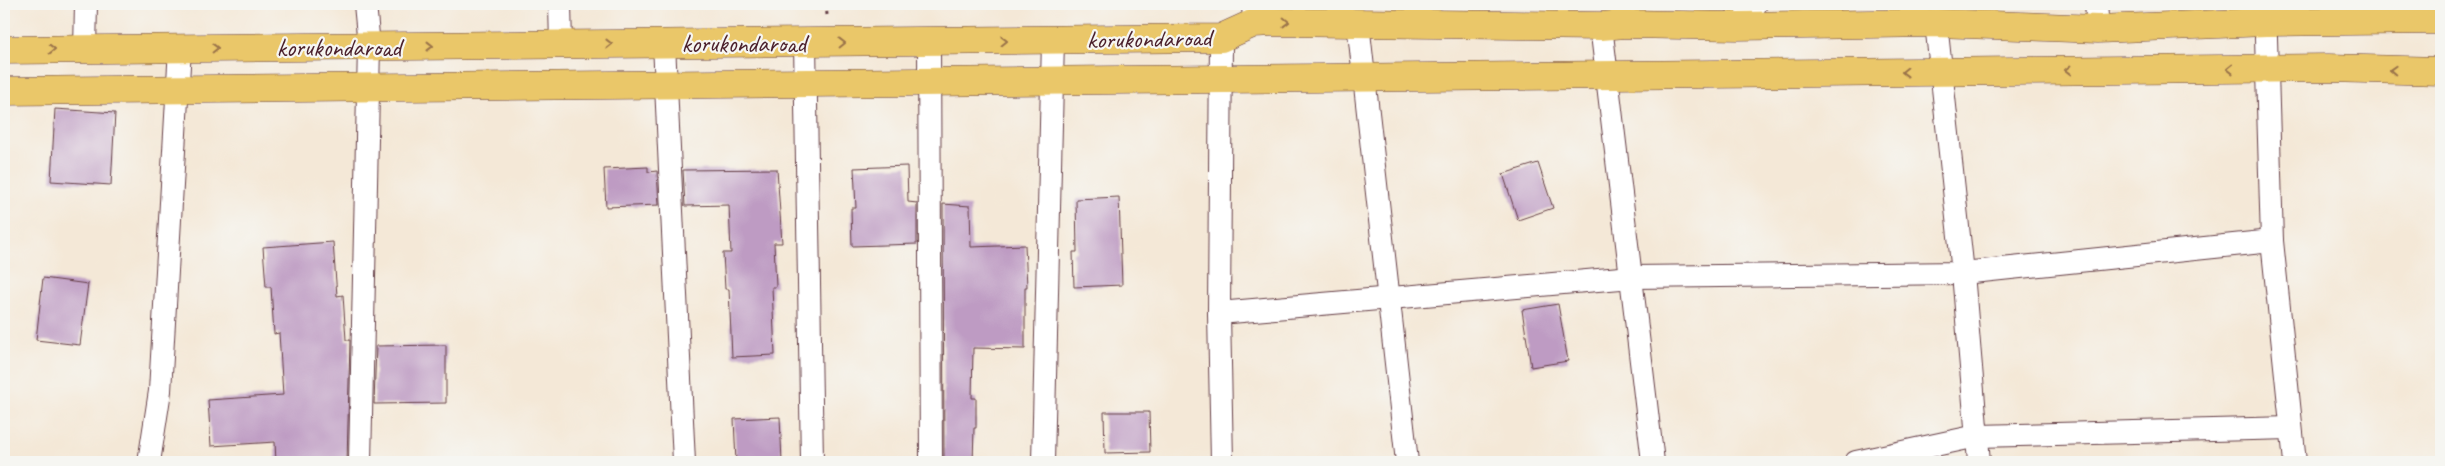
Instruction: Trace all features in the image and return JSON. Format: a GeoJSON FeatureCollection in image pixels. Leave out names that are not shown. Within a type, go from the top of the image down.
{"type":"FeatureCollection","features":[{"type":"Feature","properties":{"kind":"main road","name":"korukondaroad"},"geometry":{"type":"LineString","coordinates":[[4,50],[1221,38],[1254,14],[1358,23],[1616,18],[1738,26],[1936,23],[2266,13],[2441,20]]}},
{"type":"Feature","properties":{"kind":"main road"},"geometry":{"type":"LineString","coordinates":[[4,91],[2268,68],[2441,71]]}},
{"type":"Feature","properties":{"kind":"street"},"geometry":{"type":"LineString","coordinates":[[85,49],[86,4]]}},
{"type":"Feature","properties":{"kind":"street"},"geometry":{"type":"LineString","coordinates":[[360,462],[369,46],[365,4]]}},
{"type":"Feature","properties":{"kind":"street"},"geometry":{"type":"LineString","coordinates":[[560,4],[561,45]]}},
{"type":"Feature","properties":{"kind":"street"},"geometry":{"type":"LineString","coordinates":[[1738,26],[1756,4]]}},
{"type":"Feature","properties":{"kind":"street"},"geometry":{"type":"LineString","coordinates":[[2266,13],[2272,241],[2295,462]]}},
{"type":"Feature","properties":{"kind":"street"},"geometry":{"type":"LineString","coordinates":[[1616,18],[1607,75],[1632,277],[1652,462]]}},
{"type":"Feature","properties":{"kind":"street"},"geometry":{"type":"LineString","coordinates":[[1358,23],[1406,462]]}},
{"type":"Feature","properties":{"kind":"street"},"geometry":{"type":"LineString","coordinates":[[1936,23],[1963,273],[1980,462]]}},
{"type":"Feature","properties":{"kind":"street"},"geometry":{"type":"LineString","coordinates":[[1221,38],[1219,313],[1222,462]]}},
{"type":"Feature","properties":{"kind":"street"},"geometry":{"type":"LineString","coordinates":[[1043,462],[1053,40]]}},
{"type":"Feature","properties":{"kind":"street"},"geometry":{"type":"LineString","coordinates":[[929,42],[931,462]]}},
{"type":"Feature","properties":{"kind":"street"},"geometry":{"type":"LineString","coordinates":[[805,43],[812,462]]}},
{"type":"Feature","properties":{"kind":"street"},"geometry":{"type":"LineString","coordinates":[[664,44],[684,462]]}},
{"type":"Feature","properties":{"kind":"street"},"geometry":{"type":"LineString","coordinates":[[149,462],[160,391],[180,48]]}},
{"type":"Feature","properties":{"kind":"street"},"geometry":{"type":"LineString","coordinates":[[1219,313],[1387,300],[1632,277],[1963,273],[2272,241]]}},
{"type":"Feature","properties":{"kind":"street"},"geometry":{"type":"LineString","coordinates":[[1856,462],[1977,436],[2291,428]]}},
{"type":"Feature","properties":{"kind":"building"},"geometry":{"type":"Polygon","coordinates":[[[55,109],[115,113],[111,185],[51,181],[55,109]]]}},
{"type":"Feature","properties":{"kind":"building"},"geometry":{"type":"Polygon","coordinates":[[[1538,163],[1553,208],[1518,220],[1503,174],[1538,163]]]}},
{"type":"Feature","properties":{"kind":"building"},"geometry":{"type":"Polygon","coordinates":[[[907,166],[908,202],[917,203],[917,244],[852,246],[851,208],[856,208],[854,168],[907,166]]]}},
{"type":"Feature","properties":{"kind":"building"},"geometry":{"type":"Polygon","coordinates":[[[648,167],[648,172],[657,171],[659,205],[606,207],[604,169],[648,167]]]}},
{"type":"Feature","properties":{"kind":"building"},"geometry":{"type":"Polygon","coordinates":[[[777,169],[782,243],[774,243],[776,287],[772,287],[775,355],[732,357],[729,289],[725,289],[723,253],[731,253],[729,205],[685,206],[683,170],[777,169]]]}},
{"type":"Feature","properties":{"kind":"building"},"geometry":{"type":"Polygon","coordinates":[[[1119,197],[1122,285],[1074,287],[1073,252],[1077,252],[1076,199],[1119,197]]]}},
{"type":"Feature","properties":{"kind":"building"},"geometry":{"type":"Polygon","coordinates":[[[943,204],[970,206],[971,247],[1025,245],[1027,287],[1025,287],[1025,349],[973,348],[972,398],[976,398],[976,428],[974,428],[973,462],[944,462],[943,204]]]}},
{"type":"Feature","properties":{"kind":"building"},"geometry":{"type":"Polygon","coordinates":[[[333,242],[337,296],[343,295],[346,340],[350,340],[347,462],[276,462],[275,442],[211,446],[208,400],[283,395],[279,333],[274,334],[271,287],[266,287],[263,247],[333,242]]]}},
{"type":"Feature","properties":{"kind":"building"},"geometry":{"type":"Polygon","coordinates":[[[43,278],[88,284],[80,345],[36,340],[43,278]]]}},
{"type":"Feature","properties":{"kind":"building"},"geometry":{"type":"Polygon","coordinates":[[[1558,304],[1568,361],[1531,367],[1522,310],[1558,304]]]}},
{"type":"Feature","properties":{"kind":"building"},"geometry":{"type":"Polygon","coordinates":[[[446,345],[446,403],[374,404],[376,346],[446,345]]]}},
{"type":"Feature","properties":{"kind":"building"},"geometry":{"type":"Polygon","coordinates":[[[1104,412],[1149,412],[1150,452],[1105,453],[1104,412]]]}},
{"type":"Feature","properties":{"kind":"building"},"geometry":{"type":"Polygon","coordinates":[[[780,417],[782,462],[736,462],[734,419],[780,417]]]}}]}
